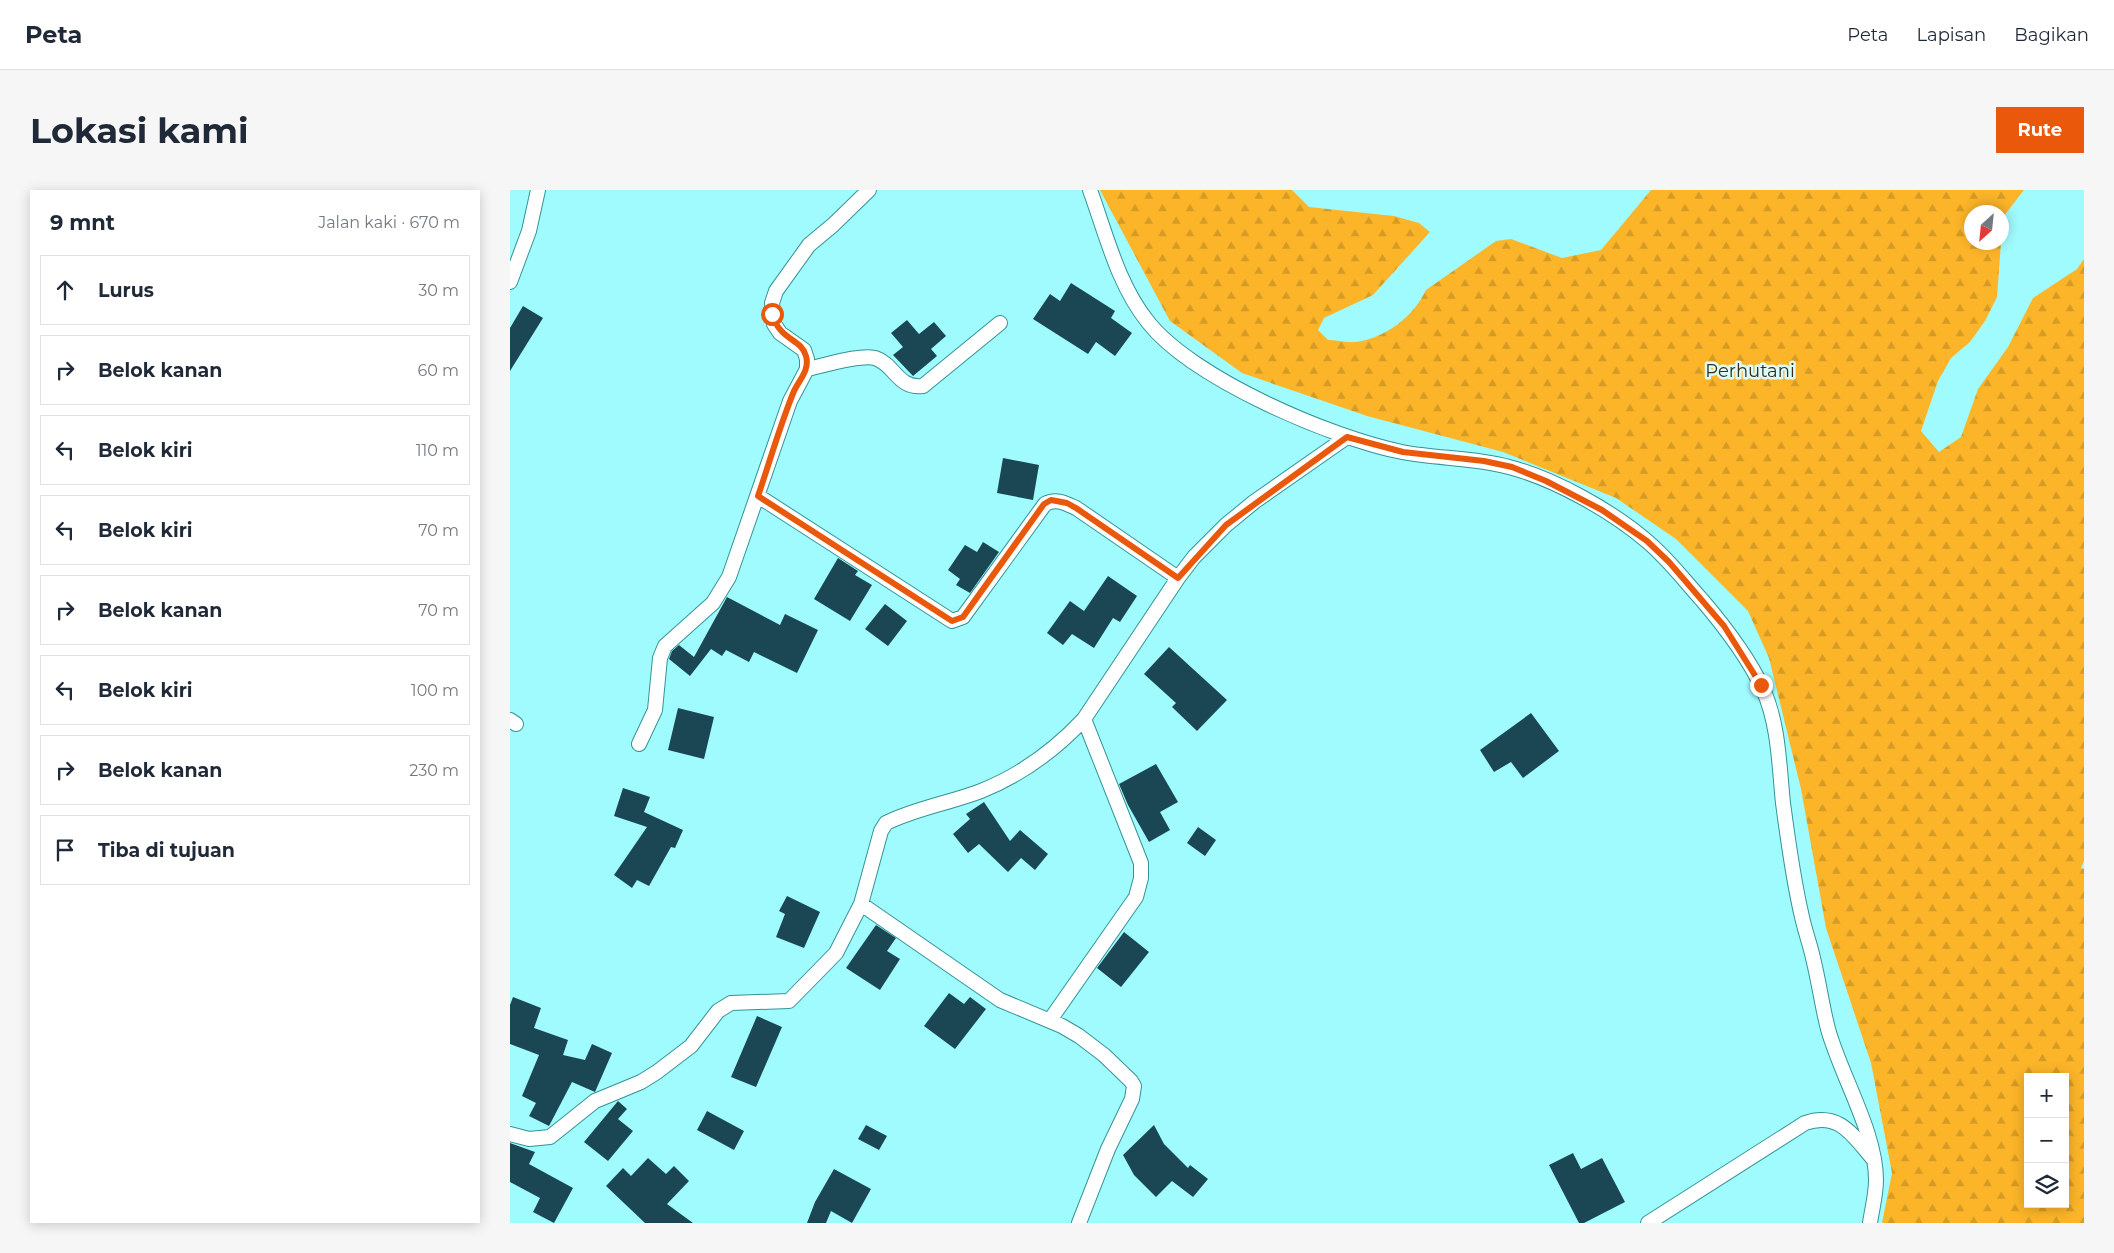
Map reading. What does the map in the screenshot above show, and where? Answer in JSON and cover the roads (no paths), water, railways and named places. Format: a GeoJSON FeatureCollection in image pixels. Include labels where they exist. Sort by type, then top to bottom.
{"type":"FeatureCollection","features":[{"type":"Feature","properties":{"kind":"street"},"geometry":{"type":"LineString","coordinates":[[510,282],[529,231],[538,190]]}},
{"type":"Feature","properties":{"kind":"street"},"geometry":{"type":"LineString","coordinates":[[638,744],[655,710],[660,658],[665,646],[713,603],[722,591],[736,563],[790,401],[807,369],[807,359],[804,350],[780,333],[774,324],[772,314],[774,297],[809,245],[834,226],[869,190]]}},
{"type":"Feature","properties":{"kind":"street"},"geometry":{"type":"LineString","coordinates":[[1090,190],[1129,294],[1148,323],[1174,349],[1206,370],[1251,395],[1347,437],[1403,452],[1484,461],[1512,467],[1571,493],[1602,510],[1647,541],[1669,562],[1724,626],[1761,685],[1770,705],[1775,725],[1789,854],[1803,920],[1828,1029],[1843,1074],[1869,1139],[1874,1160],[1876,1180],[1870,1223]]}},
{"type":"Feature","properties":{"kind":"street"},"geometry":{"type":"LineString","coordinates":[[807,369],[870,358],[883,363],[908,386],[923,386],[1000,323]]}},
{"type":"Feature","properties":{"kind":"street"},"geometry":{"type":"LineString","coordinates":[[510,1134],[529,1139],[550,1137],[595,1101],[641,1082],[657,1072],[691,1046],[723,1006],[732,1003],[789,1001],[836,954],[861,904],[881,831],[886,823],[981,791],[1013,776],[1043,757],[1068,736],[1084,718],[1178,578],[1226,525],[1347,437]]}},
{"type":"Feature","properties":{"kind":"street"},"geometry":{"type":"LineString","coordinates":[[758,496],[952,621],[963,617],[1044,504],[1051,500],[1067,503],[1076,508],[1178,578]]}},
{"type":"Feature","properties":{"kind":"street"},"geometry":{"type":"LineString","coordinates":[[1050,1020],[1136,897],[1141,878],[1141,863],[1084,718]]}},
{"type":"Feature","properties":{"kind":"street"},"geometry":{"type":"LineString","coordinates":[[861,904],[1000,1000],[1050,1020],[1079,1036],[1104,1055],[1134,1086],[1132,1099],[1108,1148],[1080,1223]]}},
{"type":"Feature","properties":{"kind":"street"},"geometry":{"type":"LineString","coordinates":[[1648,1223],[1805,1123],[1816,1119],[1826,1119],[1840,1124],[1874,1160]]}},
{"type":"Feature","properties":{"kind":"park label","name":"Perhutani"},"geometry":{"type":"Point","coordinates":[1750,371]}}]}
